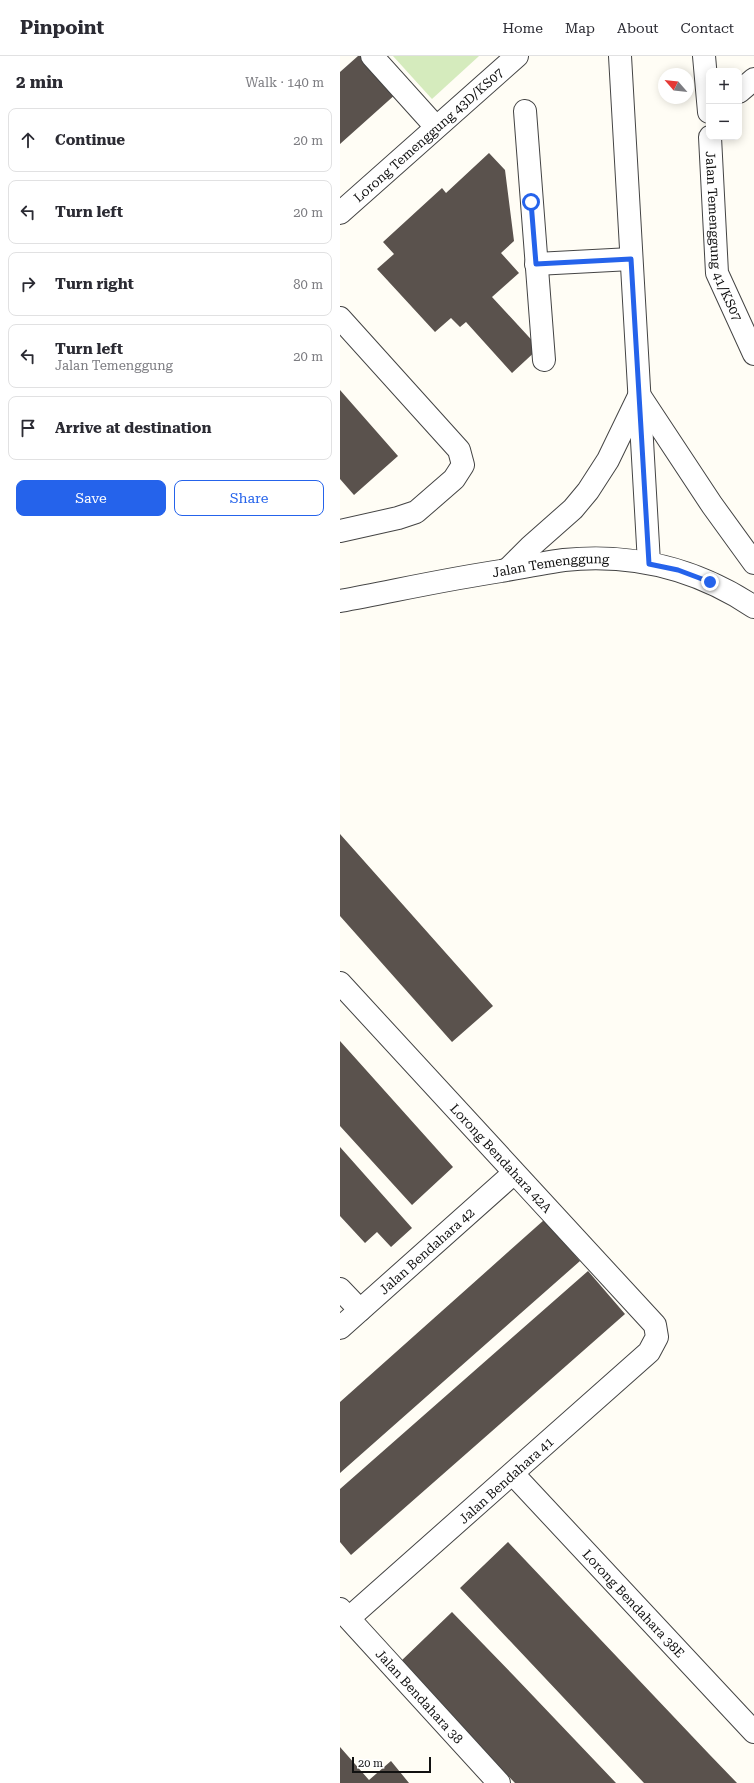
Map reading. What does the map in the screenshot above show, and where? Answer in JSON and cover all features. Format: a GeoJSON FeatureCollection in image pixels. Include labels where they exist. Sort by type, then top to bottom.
{"type":"FeatureCollection","features":[{"type":"Feature","properties":{"kind":"street"},"geometry":{"type":"LineString","coordinates":[[372,56],[436,127]]}},
{"type":"Feature","properties":{"kind":"street","name":"Lorong Temenggung 43D/KS07"},"geometry":{"type":"LineString","coordinates":[[340,213],[517,56]]}},
{"type":"Feature","properties":{"kind":"street"},"geometry":{"type":"LineString","coordinates":[[620,56],[649,564]]}},
{"type":"Feature","properties":{"kind":"street"},"geometry":{"type":"LineString","coordinates":[[704,56],[708,104]]}},
{"type":"Feature","properties":{"kind":"street"},"geometry":{"type":"LineString","coordinates":[[742,89],[754,79]]}},
{"type":"Feature","properties":{"kind":"street"},"geometry":{"type":"LineString","coordinates":[[524,111],[544,360]]}},
{"type":"Feature","properties":{"kind":"street","name":"Jalan Temenggung 41/KS07"},"geometry":{"type":"LineString","coordinates":[[710,140],[717,273],[754,354]]}},
{"type":"Feature","properties":{"kind":"street"},"geometry":{"type":"LineString","coordinates":[[536,264],[631,259]]}},
{"type":"Feature","properties":{"kind":"street"},"geometry":{"type":"LineString","coordinates":[[340,318],[459,450],[463,465],[454,479],[416,512],[398,518],[340,532]]}},
{"type":"Feature","properties":{"kind":"street"},"geometry":{"type":"LineString","coordinates":[[640,395],[712,505],[754,563]]}},
{"type":"Feature","properties":{"kind":"street"},"geometry":{"type":"LineString","coordinates":[[508,569],[530,547],[559,524],[588,491],[608,460],[640,395]]}},
{"type":"Feature","properties":{"kind":"street","name":"Jalan Temenggung"},"geometry":{"type":"LineString","coordinates":[[340,602],[460,577],[564,560],[608,559],[649,564],[678,570],[741,598],[754,607]]}},
{"type":"Feature","properties":{"kind":"street","name":"Lorong Bendahara 42A"},"geometry":{"type":"LineString","coordinates":[[340,983],[655,1325],[656,1337]]}},
{"type":"Feature","properties":{"kind":"street","name":"Jalan Bendahara 42"},"geometry":{"type":"LineString","coordinates":[[340,1328],[514,1173]]}},
{"type":"Feature","properties":{"kind":"street"},"geometry":{"type":"LineString","coordinates":[[340,1289],[360,1310]]}},
{"type":"Feature","properties":{"kind":"street","name":"Jalan Bendahara 41"},"geometry":{"type":"LineString","coordinates":[[344,1614],[513,1474],[649,1352],[656,1337]]}},
{"type":"Feature","properties":{"kind":"street","name":"Lorong Bendahara 38E"},"geometry":{"type":"LineString","coordinates":[[513,1474],[754,1732]]}},
{"type":"Feature","properties":{"kind":"street","name":"Jalan Bendahara 38"},"geometry":{"type":"LineString","coordinates":[[344,1614],[499,1783]]}},
{"type":"Feature","properties":{"kind":"green space"},"geometry":{"type":"Polygon","coordinates":[[[393,56],[479,56],[432,99],[393,56]]]}},
{"type":"Feature","properties":{"kind":"building"},"geometry":{"type":"Polygon","coordinates":[[[358,56],[364,56],[397,93],[340,144],[340,72],[358,56]]]}},
{"type":"Feature","properties":{"kind":"building"},"geometry":{"type":"Polygon","coordinates":[[[489,153],[505,170],[514,241],[501,253],[519,273],[492,297],[539,348],[512,373],[466,322],[460,327],[451,318],[435,332],[377,269],[394,254],[383,242],[442,188],[446,193],[489,153]]]}},
{"type":"Feature","properties":{"kind":"building"},"geometry":{"type":"Polygon","coordinates":[[[340,390],[398,456],[354,495],[340,479],[340,390]]]}},
{"type":"Feature","properties":{"kind":"building"},"geometry":{"type":"Polygon","coordinates":[[[340,834],[493,1006],[452,1042],[340,916],[340,834]]]}},
{"type":"Feature","properties":{"kind":"building"},"geometry":{"type":"Polygon","coordinates":[[[340,1041],[453,1167],[412,1205],[340,1126],[340,1041]]]}},
{"type":"Feature","properties":{"kind":"building"},"geometry":{"type":"Polygon","coordinates":[[[340,1147],[412,1228],[391,1247],[377,1232],[365,1243],[340,1216],[340,1147]]]}},
{"type":"Feature","properties":{"kind":"building"},"geometry":{"type":"Polygon","coordinates":[[[544,1220],[580,1261],[340,1473],[340,1402],[544,1220]]]}},
{"type":"Feature","properties":{"kind":"building"},"geometry":{"type":"Polygon","coordinates":[[[588,1271],[625,1314],[351,1555],[340,1542],[340,1489],[588,1271]]]}},
{"type":"Feature","properties":{"kind":"building"},"geometry":{"type":"Polygon","coordinates":[[[508,1542],[737,1783],[644,1783],[460,1588],[508,1542]]]}},
{"type":"Feature","properties":{"kind":"building"},"geometry":{"type":"Polygon","coordinates":[[[452,1612],[616,1783],[515,1783],[474,1741],[400,1662],[452,1612]]]}},
{"type":"Feature","properties":{"kind":"building"},"geometry":{"type":"Polygon","coordinates":[[[340,1747],[369,1780],[391,1761],[409,1783],[340,1783],[340,1747]]]}},
{"type":"Feature","properties":{"kind":"route"},"geometry":{"type":"LineString","coordinates":[[531,202],[536,264],[631,259],[649,564],[678,570],[710,582]]}}]}
